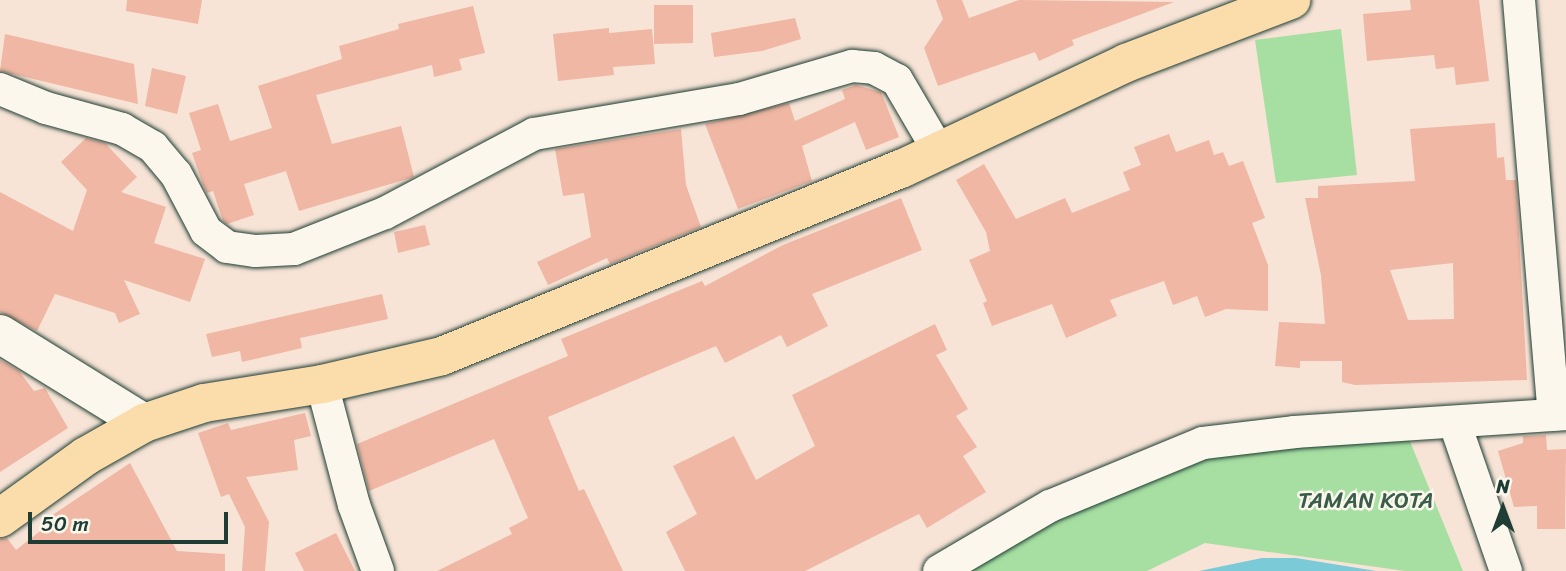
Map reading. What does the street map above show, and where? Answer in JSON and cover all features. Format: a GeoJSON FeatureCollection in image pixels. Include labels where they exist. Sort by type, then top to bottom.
{"type":"FeatureCollection","features":[{"type":"Feature","properties":{"kind":"highway"},"geometry":{"type":"LineString","coordinates":[[0,518],[86,456],[144,423],[216,401],[322,384],[442,356],[938,150],[1126,63],[1291,0]]}},
{"type":"Feature","properties":{"kind":"street"},"geometry":{"type":"LineString","coordinates":[[939,571],[1050,506],[1203,443],[1295,432],[1455,425],[1560,414],[1519,0]]}},
{"type":"Feature","properties":{"kind":"street"},"geometry":{"type":"LineString","coordinates":[[0,89],[46,108],[122,129],[153,147],[176,174],[206,231],[227,247],[256,251],[294,249],[385,213],[534,134],[739,99],[852,66],[874,68],[897,80],[938,150]]}},
{"type":"Feature","properties":{"kind":"street"},"geometry":{"type":"LineString","coordinates":[[0,334],[144,423]]}},
{"type":"Feature","properties":{"kind":"street"},"geometry":{"type":"LineString","coordinates":[[322,384],[354,505],[378,571]]}},
{"type":"Feature","properties":{"kind":"street"},"geometry":{"type":"LineString","coordinates":[[1455,425],[1506,571]]}},
{"type":"Feature","properties":{"kind":"green space"},"geometry":{"type":"Polygon","coordinates":[[[1341,29],[1357,175],[1276,183],[1255,40],[1341,29]]]}},
{"type":"Feature","properties":{"kind":"green space","name":"TAMAN KOTA"},"geometry":{"type":"Polygon","coordinates":[[[1407,434],[1463,571],[1405,571],[1205,543],[1147,571],[950,571],[1190,455],[1407,434]]]}},
{"type":"Feature","properties":{"kind":"water"},"geometry":{"type":"Polygon","coordinates":[[[1262,558],[1296,558],[1376,571],[1199,571],[1262,558]]]}},
{"type":"Feature","properties":{"kind":"building"},"geometry":{"type":"Polygon","coordinates":[[[127,0],[202,0],[198,24],[126,11],[127,0]]]}},
{"type":"Feature","properties":{"kind":"building"},"geometry":{"type":"Polygon","coordinates":[[[936,0],[962,0],[969,18],[1019,0],[1174,2],[1072,40],[1074,45],[1039,61],[1035,52],[938,86],[924,48],[943,19],[936,0]]]}},
{"type":"Feature","properties":{"kind":"building"},"geometry":{"type":"Polygon","coordinates":[[[1410,0],[1479,0],[1489,81],[1456,85],[1454,67],[1436,69],[1434,55],[1367,61],[1363,14],[1411,10],[1410,0]]]}},
{"type":"Feature","properties":{"kind":"building"},"geometry":{"type":"Polygon","coordinates":[[[654,5],[693,5],[693,43],[654,44],[654,5]]]}},
{"type":"Feature","properties":{"kind":"building"},"geometry":{"type":"Polygon","coordinates":[[[473,6],[485,53],[459,59],[462,70],[434,77],[432,65],[316,95],[332,144],[401,126],[414,177],[299,211],[286,171],[244,184],[254,215],[227,224],[223,221],[213,191],[207,193],[192,153],[201,150],[189,113],[218,104],[230,141],[272,128],[258,86],[342,59],[339,46],[399,29],[398,24],[473,6]]]}},
{"type":"Feature","properties":{"kind":"building"},"geometry":{"type":"Polygon","coordinates":[[[795,18],[801,39],[762,51],[714,57],[711,33],[795,18]]]}},
{"type":"Feature","properties":{"kind":"building"},"geometry":{"type":"Polygon","coordinates":[[[609,28],[609,33],[652,29],[655,64],[613,67],[614,75],[558,81],[553,34],[609,28]]]}},
{"type":"Feature","properties":{"kind":"building"},"geometry":{"type":"Polygon","coordinates":[[[5,34],[134,64],[138,104],[0,71],[5,34]]]}},
{"type":"Feature","properties":{"kind":"building"},"geometry":{"type":"Polygon","coordinates":[[[152,68],[186,76],[177,114],[145,106],[152,68]]]}},
{"type":"Feature","properties":{"kind":"building"},"geometry":{"type":"Polygon","coordinates":[[[856,85],[881,92],[899,137],[866,150],[855,122],[802,146],[812,181],[738,209],[705,124],[789,103],[795,121],[845,99],[842,90],[856,85]]]}},
{"type":"Feature","properties":{"kind":"building"},"geometry":{"type":"Polygon","coordinates":[[[1495,123],[1497,158],[1504,157],[1506,180],[1516,180],[1527,380],[1355,385],[1342,382],[1342,361],[1300,361],[1300,368],[1275,366],[1279,322],[1325,324],[1321,275],[1305,198],[1318,198],[1318,186],[1415,181],[1410,129],[1495,123]],[[1453,263],[1390,270],[1408,320],[1454,319],[1453,263]]]}},
{"type":"Feature","properties":{"kind":"building"},"geometry":{"type":"Polygon","coordinates":[[[681,129],[686,185],[701,227],[610,264],[607,258],[548,285],[537,262],[591,237],[584,193],[563,196],[555,149],[681,129]]]}},
{"type":"Feature","properties":{"kind":"building"},"geometry":{"type":"Polygon","coordinates":[[[1169,134],[1176,152],[1209,140],[1214,155],[1223,152],[1229,166],[1243,161],[1265,218],[1252,223],[1268,265],[1268,311],[1226,309],[1205,317],[1197,296],[1173,305],[1164,281],[1110,300],[1117,316],[1066,338],[1052,304],[992,326],[983,303],[987,301],[969,260],[990,251],[986,232],[956,180],[984,164],[1016,219],[1065,198],[1072,213],[1130,190],[1123,172],[1141,165],[1134,147],[1169,134]]]}},
{"type":"Feature","properties":{"kind":"building"},"geometry":{"type":"Polygon","coordinates":[[[86,138],[105,143],[137,177],[121,192],[166,207],[154,243],[205,259],[190,302],[124,280],[140,314],[119,323],[115,313],[55,294],[37,331],[0,312],[0,192],[73,231],[87,190],[61,162],[86,138]]]}},
{"type":"Feature","properties":{"kind":"building"},"geometry":{"type":"Polygon","coordinates":[[[901,198],[922,250],[812,294],[828,326],[787,347],[781,335],[725,363],[716,346],[548,417],[579,491],[584,489],[623,571],[437,571],[512,534],[509,528],[528,518],[494,439],[369,491],[357,444],[568,356],[561,339],[702,281],[705,286],[783,245],[901,198]]]}},
{"type":"Feature","properties":{"kind":"building"},"geometry":{"type":"Polygon","coordinates":[[[425,225],[430,245],[398,253],[394,232],[425,225]]]}},
{"type":"Feature","properties":{"kind":"building"},"geometry":{"type":"Polygon","coordinates":[[[382,294],[388,319],[300,338],[302,348],[242,362],[240,351],[212,357],[206,334],[382,294]]]}},
{"type":"Feature","properties":{"kind":"building"},"geometry":{"type":"Polygon","coordinates":[[[935,324],[947,350],[936,355],[968,409],[956,416],[977,447],[963,456],[986,492],[927,528],[919,514],[805,571],[685,571],[666,532],[697,514],[673,466],[734,436],[756,480],[815,446],[792,395],[935,324]]]}},
{"type":"Feature","properties":{"kind":"building"},"geometry":{"type":"Polygon","coordinates":[[[0,360],[19,371],[34,391],[45,388],[68,428],[0,472],[0,360]]]}},
{"type":"Feature","properties":{"kind":"building"},"geometry":{"type":"Polygon","coordinates":[[[305,413],[311,436],[294,440],[298,470],[246,477],[269,522],[265,571],[242,571],[245,527],[229,494],[221,497],[198,433],[228,423],[231,430],[305,413]]]}},
{"type":"Feature","properties":{"kind":"building"},"geometry":{"type":"Polygon","coordinates":[[[1546,435],[1547,450],[1566,449],[1565,529],[1537,529],[1537,506],[1514,507],[1498,451],[1523,443],[1523,436],[1546,435]]]}},
{"type":"Feature","properties":{"kind":"building"},"geometry":{"type":"Polygon","coordinates":[[[130,463],[177,551],[225,554],[225,571],[0,571],[0,539],[7,538],[16,550],[48,525],[45,520],[130,463]]]}},
{"type":"Feature","properties":{"kind":"building"},"geometry":{"type":"Polygon","coordinates":[[[336,533],[355,571],[304,571],[295,553],[336,533]]]}}]}
